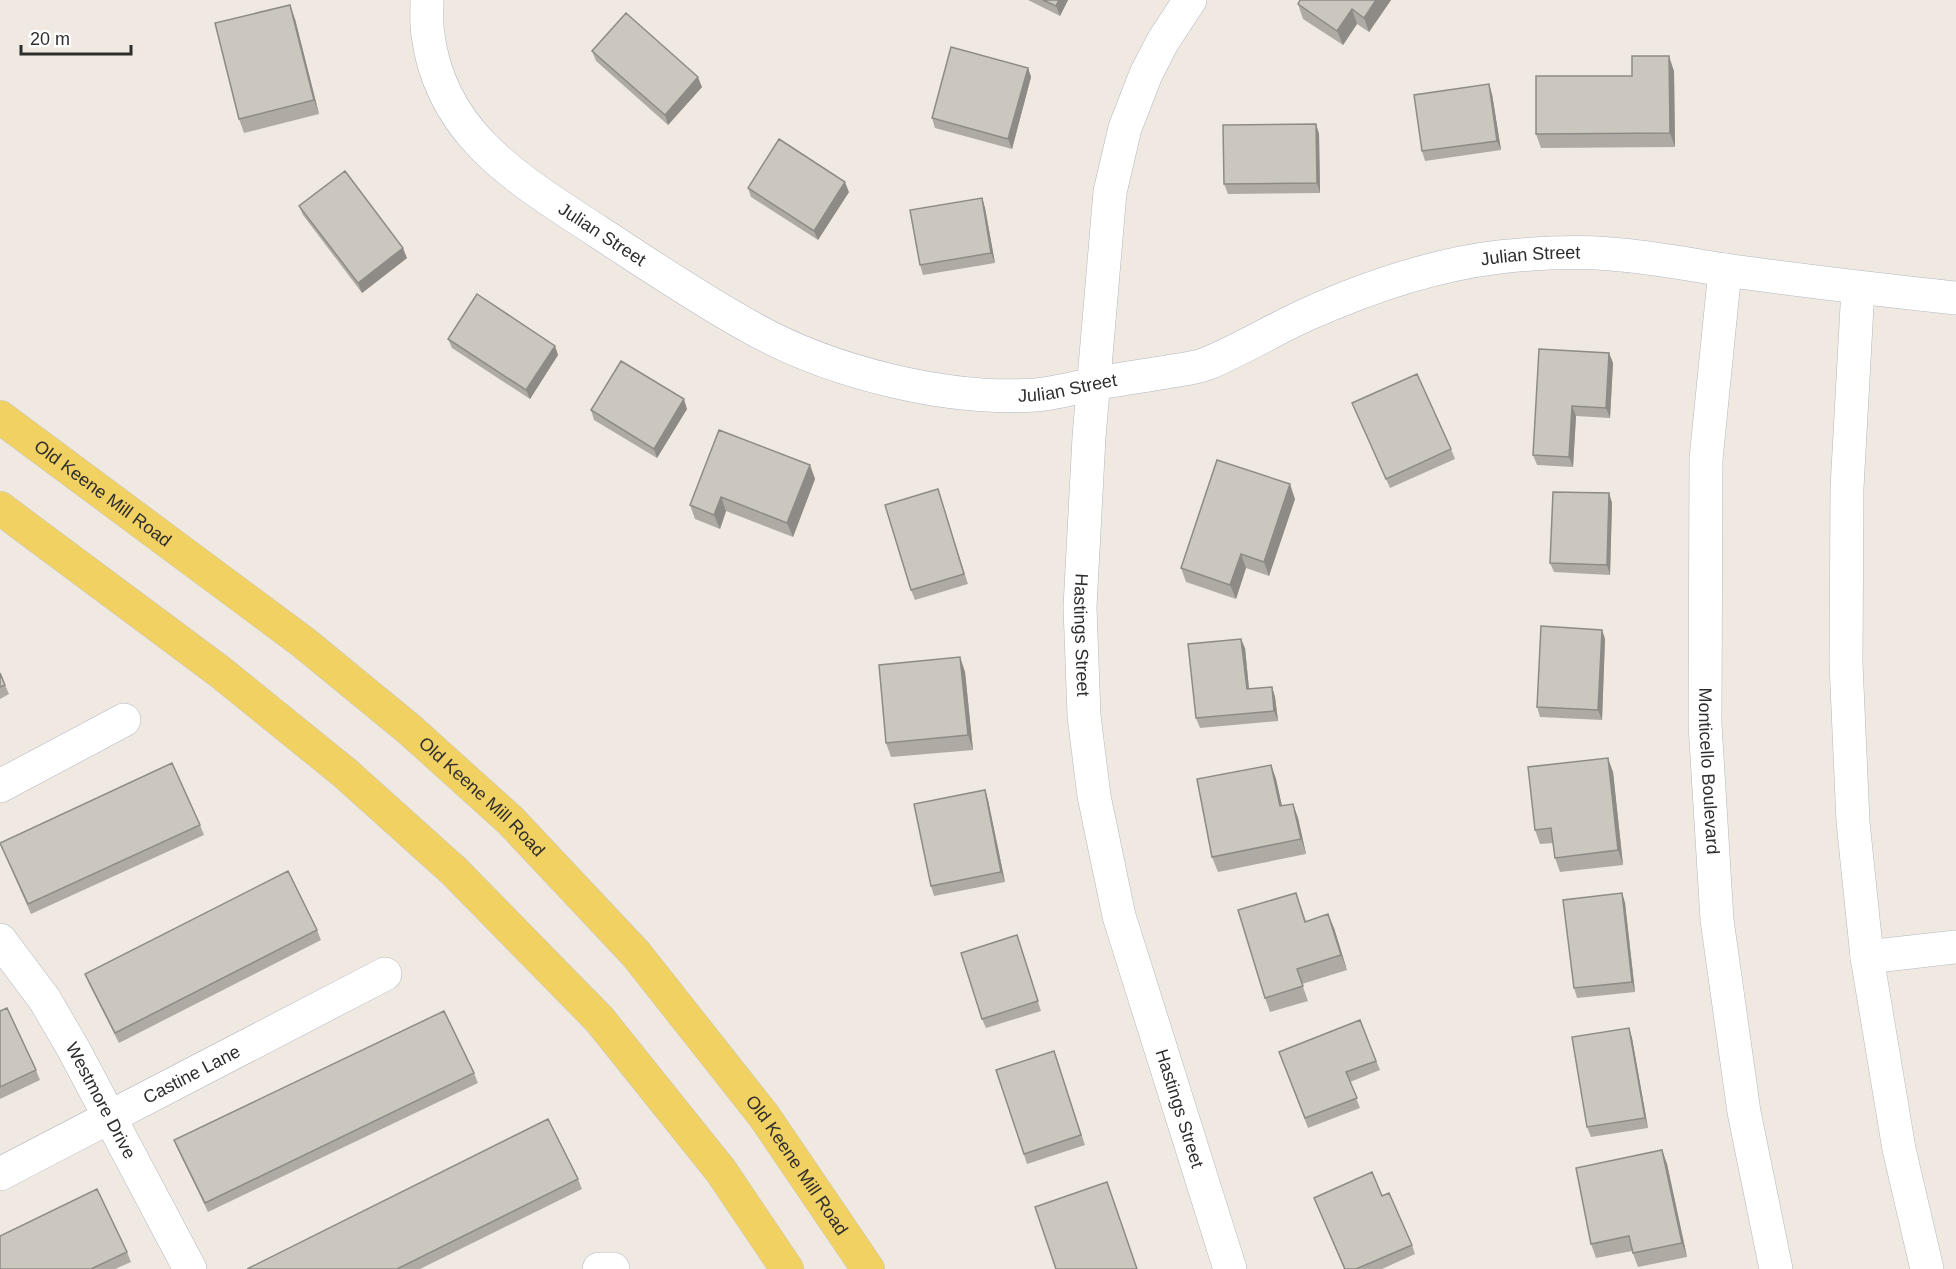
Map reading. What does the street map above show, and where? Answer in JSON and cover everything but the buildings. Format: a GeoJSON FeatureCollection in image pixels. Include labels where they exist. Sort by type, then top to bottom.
{"type":"FeatureCollection","features":[{"type":"Feature","properties":{"kind":"main road","name":"Old Keene Mill Road"},"geometry":{"type":"LineString","coordinates":[[0,417],[303,642],[409,729],[510,820],[643,963],[764,1116],[868,1269]]}},
{"type":"Feature","properties":{"kind":"main road"},"geometry":{"type":"LineString","coordinates":[[0,508],[219,671],[345,773],[454,871],[600,1020],[721,1171],[787,1269]]}},
{"type":"Feature","properties":{"kind":"street","name":"Julian Street"},"geometry":{"type":"LineString","coordinates":[[427,0],[428,35],[439,79],[450,103],[474,139],[502,165],[664,274],[753,329],[796,350],[868,375],[951,392],[1009,396],[1037,395],[1202,366],[1308,314],[1363,292],[1425,272],[1496,257],[1554,253],[1612,254],[1858,288],[1956,298]]}},
{"type":"Feature","properties":{"kind":"street","name":"Hastings Street"},"geometry":{"type":"LineString","coordinates":[[1190,0],[1163,41],[1146,74],[1125,128],[1110,192],[1089,437],[1080,607],[1084,716],[1094,796],[1119,916],[1230,1269]]}},
{"type":"Feature","properties":{"kind":"street","name":"Monticello Boulevard"},"geometry":{"type":"LineString","coordinates":[[1725,270],[1706,459],[1705,724],[1717,920],[1744,1112],[1776,1269]]}},
{"type":"Feature","properties":{"kind":"street"},"geometry":{"type":"LineString","coordinates":[[1858,288],[1847,488],[1846,663],[1853,822],[1867,957],[1899,1149],[1928,1269]]}},
{"type":"Feature","properties":{"kind":"street"},"geometry":{"type":"LineString","coordinates":[[0,786],[124,720]]}},
{"type":"Feature","properties":{"kind":"street","name":"Westmore Drive"},"geometry":{"type":"LineString","coordinates":[[0,940],[45,1000],[110,1116],[190,1269]]}},
{"type":"Feature","properties":{"kind":"street"},"geometry":{"type":"LineString","coordinates":[[1867,957],[1956,947]]}},
{"type":"Feature","properties":{"kind":"street","name":"Castine Lane"},"geometry":{"type":"LineString","coordinates":[[0,1174],[385,974]]}},
{"type":"Feature","properties":{"kind":"street"},"geometry":{"type":"LineString","coordinates":[[598,1269],[613,1269]]}}]}
